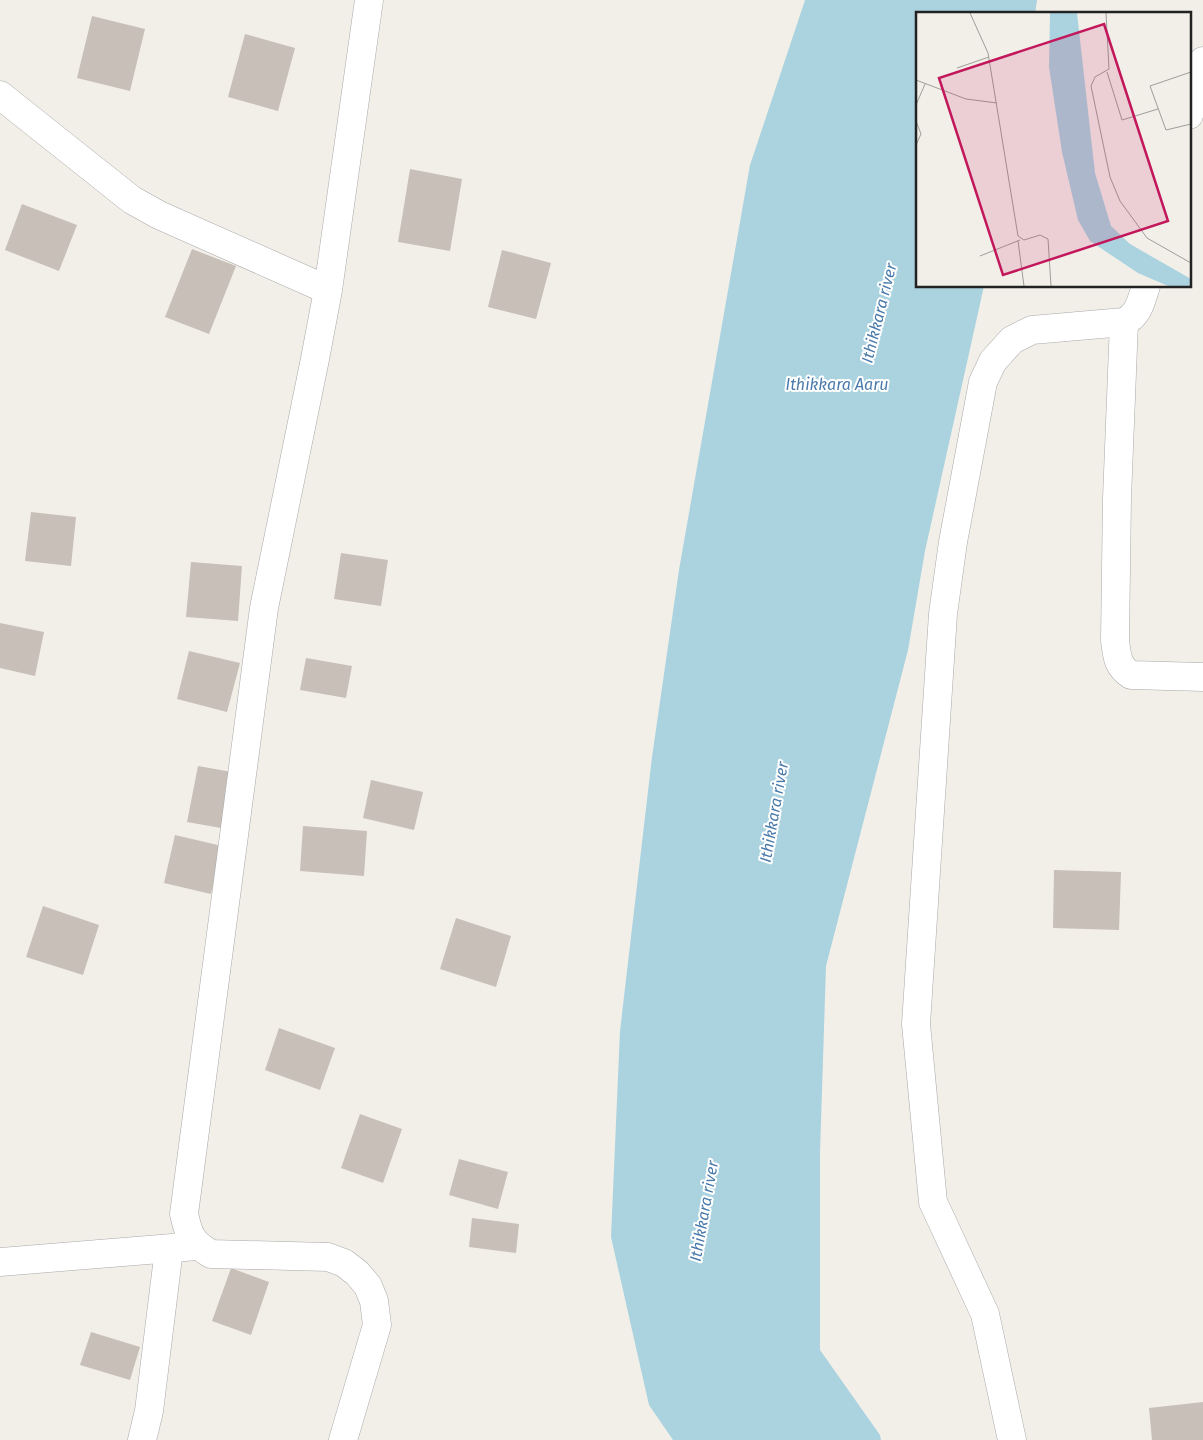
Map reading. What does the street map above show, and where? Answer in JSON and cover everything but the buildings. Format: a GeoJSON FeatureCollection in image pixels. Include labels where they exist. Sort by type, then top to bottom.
{"type":"FeatureCollection","features":[{"type":"Feature","properties":{"kind":"street"},"geometry":{"type":"LineString","coordinates":[[343,1440],[377,1325],[374,1301],[368,1286],[357,1273],[344,1263],[328,1257],[211,1254],[197,1246],[188,1231],[184,1214],[264,608],[316,359],[328,290],[369,0]]}},
{"type":"Feature","properties":{"kind":"street"},"geometry":{"type":"LineString","coordinates":[[1190,110],[1203,61]]}},
{"type":"Feature","properties":{"kind":"street"},"geometry":{"type":"LineString","coordinates":[[0,95],[132,200],[159,215],[328,290]]}},
{"type":"Feature","properties":{"kind":"street"},"geometry":{"type":"LineString","coordinates":[[1012,1440],[985,1314],[933,1202],[916,1024],[943,614],[953,542],[983,382],[993,360],[1012,340],[1032,330],[1124,322],[1135,315],[1145,288]]}},
{"type":"Feature","properties":{"kind":"street"},"geometry":{"type":"LineString","coordinates":[[1124,322],[1117,498],[1116,640],[1118,661],[1122,670],[1131,675],[1203,677]]}},
{"type":"Feature","properties":{"kind":"street"},"geometry":{"type":"LineString","coordinates":[[0,1262],[197,1246]]}},
{"type":"Feature","properties":{"kind":"street"},"geometry":{"type":"LineString","coordinates":[[142,1440],[149,1411],[169,1249]]}},
{"type":"Feature","properties":{"kind":"water","name":"Ithikkara Aaru"},"geometry":{"type":"Polygon","coordinates":[[[805,0],[1037,0],[1035,12],[916,12],[916,288],[984,288],[925,551],[908,650],[826,966],[820,1153],[820,1350],[880,1435],[881,1440],[673,1440],[649,1405],[611,1237],[620,1031],[652,757],[679,570],[750,165],[805,0]]]}},
{"type":"Feature","properties":{"kind":"water label","name":"Ithikkara river"},"geometry":{"type":"Point","coordinates":[879,313]}},
{"type":"Feature","properties":{"kind":"water label","name":"Ithikkara river"},"geometry":{"type":"Point","coordinates":[774,812]}},
{"type":"Feature","properties":{"kind":"water label","name":"Ithikkara river"},"geometry":{"type":"Point","coordinates":[704,1211]}}]}
